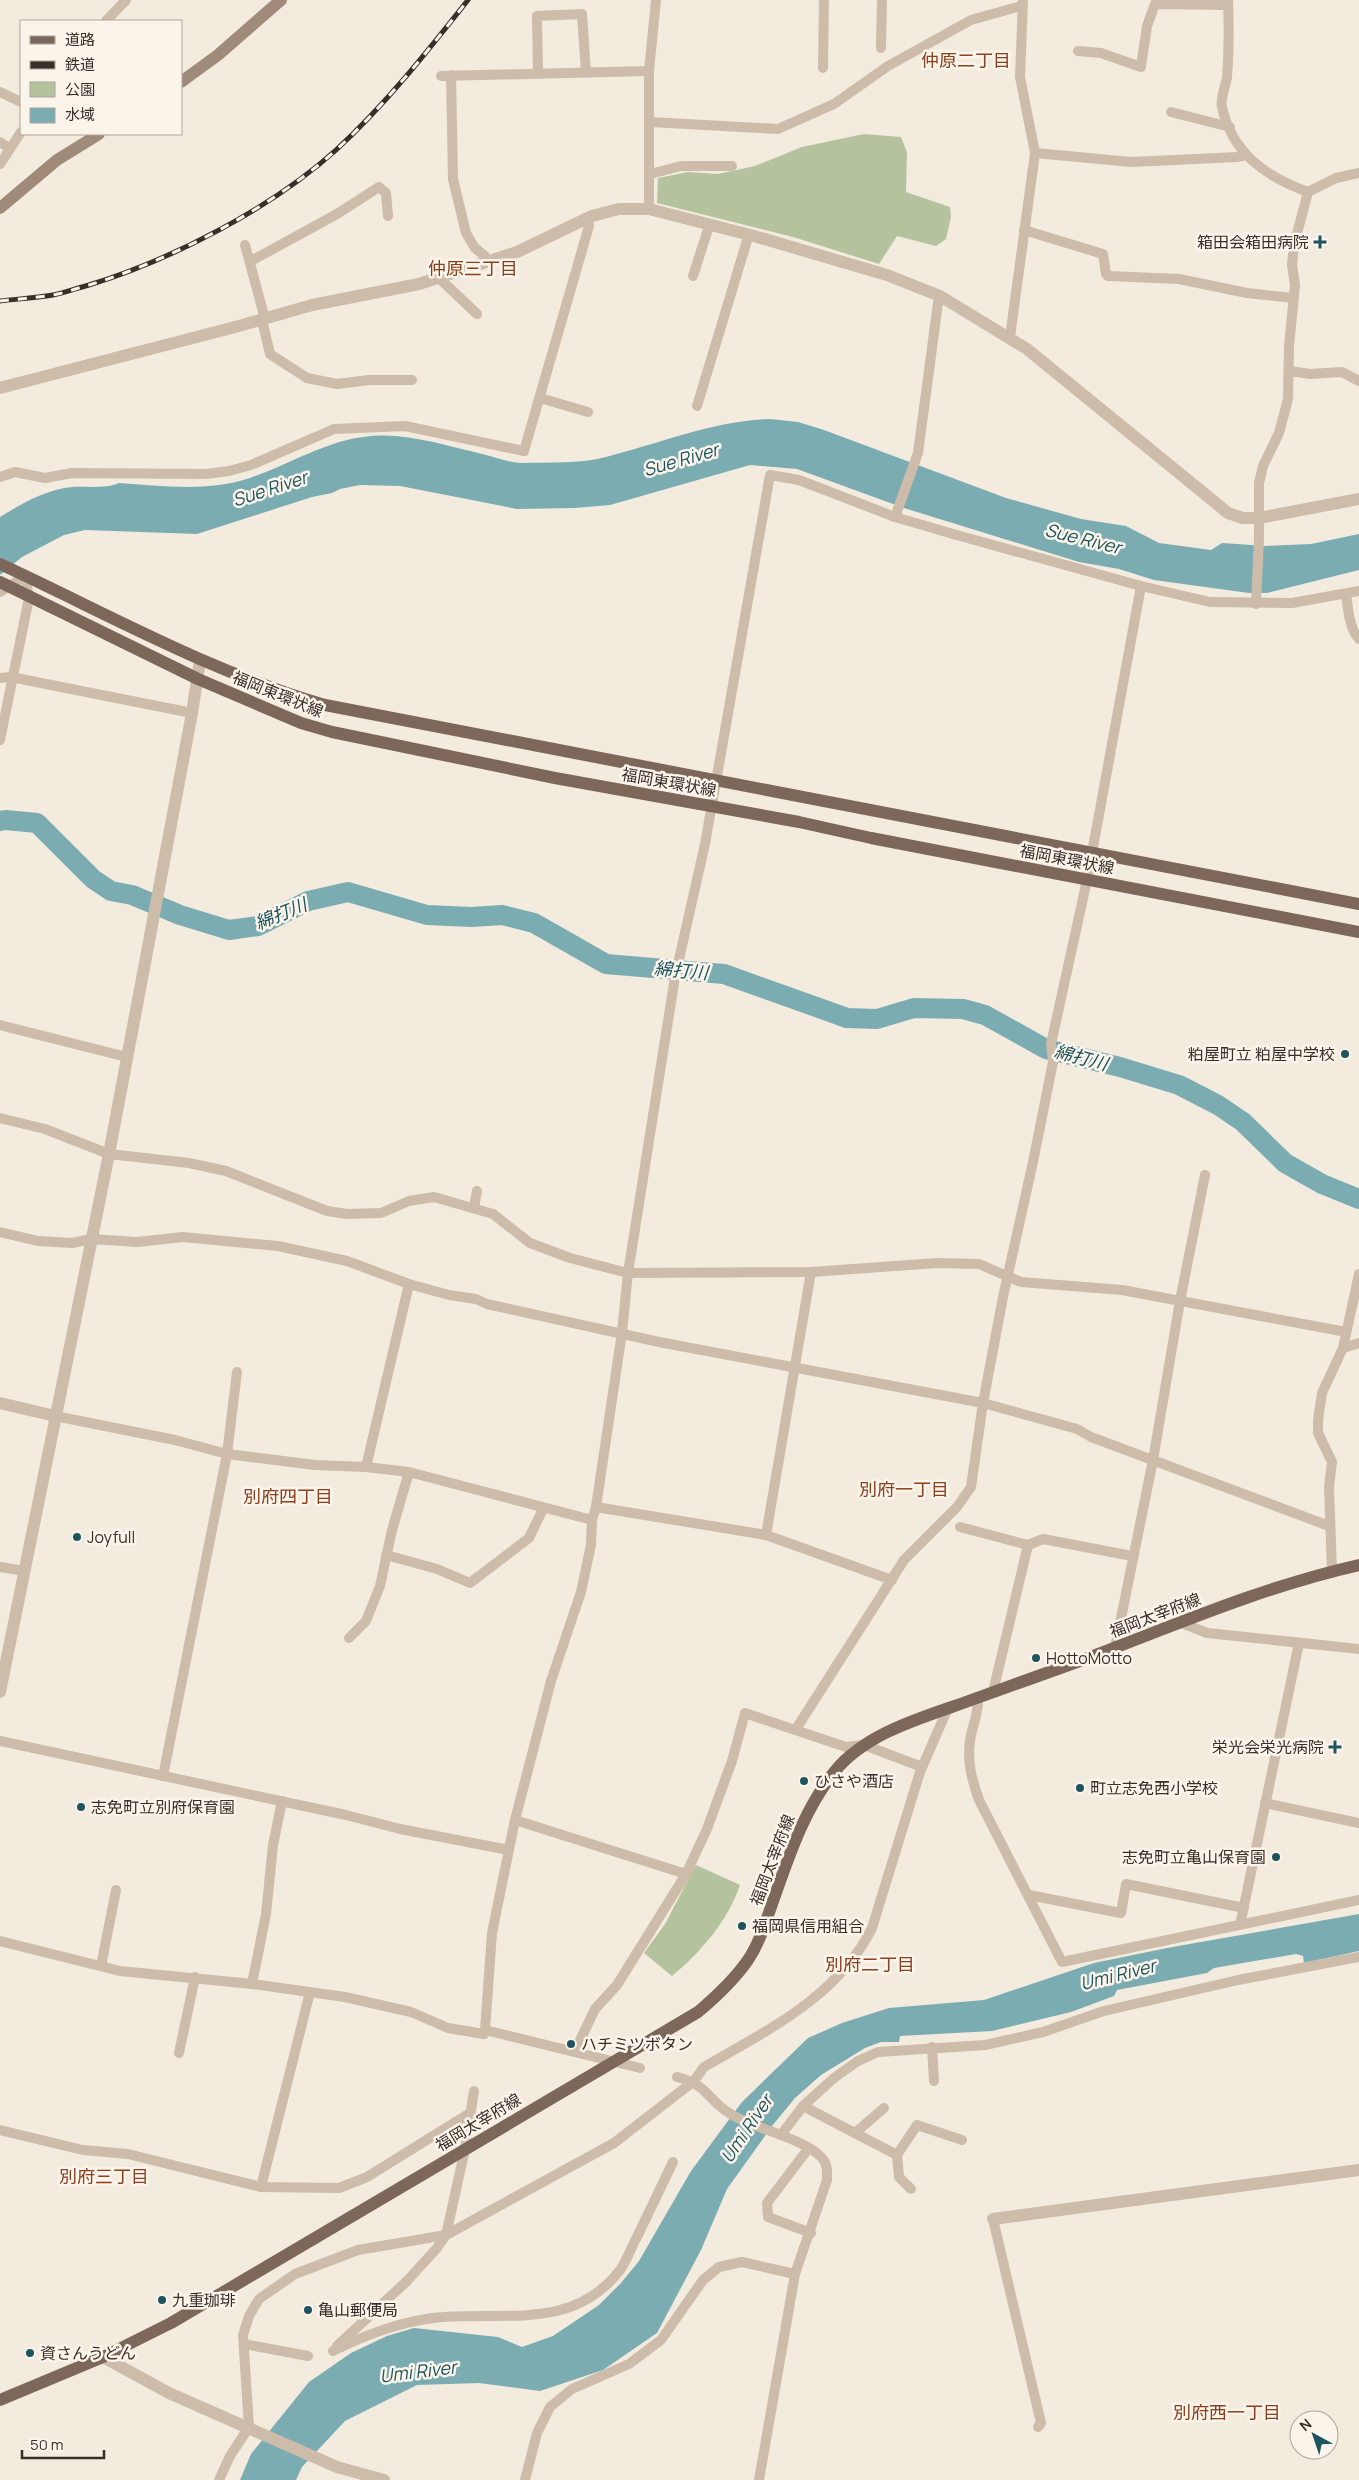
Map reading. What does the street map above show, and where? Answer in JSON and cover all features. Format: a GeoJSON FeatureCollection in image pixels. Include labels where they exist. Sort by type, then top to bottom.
{"type":"FeatureCollection","features":[{"type":"Feature","properties":{"kind":"main road"},"geometry":{"type":"LineString","coordinates":[[182,81],[218,55],[280,0]]}},
{"type":"Feature","properties":{"kind":"main road"},"geometry":{"type":"LineString","coordinates":[[0,208],[57,160],[97,135]]}},
{"type":"Feature","properties":{"kind":"main road","name":"福岡東環状線"},"geometry":{"type":"LineString","coordinates":[[0,564],[200,661],[280,692],[325,706],[1359,904]]}},
{"type":"Feature","properties":{"kind":"main road","name":"福岡東環状線"},"geometry":{"type":"LineString","coordinates":[[2,586],[198,679],[301,724],[332,732],[555,778],[711,806],[1359,932]]}},
{"type":"Feature","properties":{"kind":"main road","name":"福岡太宰府線"},"geometry":{"type":"LineString","coordinates":[[0,2400],[103,2357],[171,2323],[244,2282],[698,2012],[729,1985],[749,1958],[762,1932],[797,1835],[813,1802],[835,1770],[864,1745],[891,1731],[948,1708],[1115,1648],[1270,1588],[1359,1565]]}},
{"type":"Feature","properties":{"kind":"street"},"geometry":{"type":"LineString","coordinates":[[649,210],[649,71],[656,0]]}},
{"type":"Feature","properties":{"kind":"street"},"geometry":{"type":"LineString","coordinates":[[823,68],[824,0]]}},
{"type":"Feature","properties":{"kind":"street"},"geometry":{"type":"LineString","coordinates":[[881,48],[882,0]]}},
{"type":"Feature","properties":{"kind":"street"},"geometry":{"type":"LineString","coordinates":[[107,20],[121,2]]}},
{"type":"Feature","properties":{"kind":"street"},"geometry":{"type":"LineString","coordinates":[[650,122],[778,129],[834,104],[888,66],[971,20],[1022,3],[1020,77],[1035,153],[1010,337]]}},
{"type":"Feature","properties":{"kind":"street"},"geometry":{"type":"LineString","coordinates":[[1078,51],[1100,52],[1141,67],[1147,26],[1155,4],[1228,3],[1230,46],[1222,106],[1230,127],[1246,155],[1258,168],[1308,192]]}},
{"type":"Feature","properties":{"kind":"street"},"geometry":{"type":"LineString","coordinates":[[538,73],[537,16],[582,14],[586,72]]}},
{"type":"Feature","properties":{"kind":"street"},"geometry":{"type":"LineString","coordinates":[[488,262],[485,256],[475,248],[466,233],[453,179],[446,75],[649,71]]}},
{"type":"Feature","properties":{"kind":"street"},"geometry":{"type":"LineString","coordinates":[[0,92],[20,102]]}},
{"type":"Feature","properties":{"kind":"street"},"geometry":{"type":"LineString","coordinates":[[1171,112],[1230,127]]}},
{"type":"Feature","properties":{"kind":"street"},"geometry":{"type":"LineString","coordinates":[[0,164],[20,133]]}},
{"type":"Feature","properties":{"kind":"street"},"geometry":{"type":"LineString","coordinates":[[0,142],[10,148]]}},
{"type":"Feature","properties":{"kind":"street"},"geometry":{"type":"LineString","coordinates":[[1035,153],[1132,162],[1246,155]]}},
{"type":"Feature","properties":{"kind":"street"},"geometry":{"type":"LineString","coordinates":[[650,174],[681,166],[732,166]]}},
{"type":"Feature","properties":{"kind":"street"},"geometry":{"type":"LineString","coordinates":[[1256,601],[1259,483],[1263,466],[1279,432],[1288,399],[1289,346],[1295,284],[1292,265],[1294,245],[1308,192],[1336,178],[1359,174]]}},
{"type":"Feature","properties":{"kind":"street"},"geometry":{"type":"LineString","coordinates":[[250,261],[337,214],[380,187],[386,193],[388,216]]}},
{"type":"Feature","properties":{"kind":"street"},"geometry":{"type":"LineString","coordinates":[[0,388],[312,305],[419,284],[517,252],[588,218],[619,210],[649,210],[709,226],[749,234],[887,275],[940,296],[1010,337],[1051,368],[1219,508],[1243,518],[1259,518],[1359,499]]}},
{"type":"Feature","properties":{"kind":"street"},"geometry":{"type":"LineString","coordinates":[[0,477],[15,472],[46,478],[72,473],[206,474],[250,465],[334,429],[405,426],[524,451],[590,226],[588,218]]}},
{"type":"Feature","properties":{"kind":"street"},"geometry":{"type":"LineString","coordinates":[[693,276],[709,226]]}},
{"type":"Feature","properties":{"kind":"street"},"geometry":{"type":"LineString","coordinates":[[1024,230],[1103,254],[1106,274],[1108,276],[1179,279],[1247,293],[1293,298]]}},
{"type":"Feature","properties":{"kind":"street"},"geometry":{"type":"LineString","coordinates":[[697,406],[749,234]]}},
{"type":"Feature","properties":{"kind":"street"},"geometry":{"type":"LineString","coordinates":[[245,245],[270,354],[307,378],[337,384],[378,380],[412,380]]}},
{"type":"Feature","properties":{"kind":"street"},"geometry":{"type":"LineString","coordinates":[[439,278],[477,314]]}},
{"type":"Feature","properties":{"kind":"street"},"geometry":{"type":"LineString","coordinates":[[897,512],[918,453],[940,296]]}},
{"type":"Feature","properties":{"kind":"street"},"geometry":{"type":"LineString","coordinates":[[1290,371],[1310,374],[1342,372],[1359,381]]}},
{"type":"Feature","properties":{"kind":"street"},"geometry":{"type":"LineString","coordinates":[[540,398],[588,412]]}},
{"type":"Feature","properties":{"kind":"street"},"geometry":{"type":"LineString","coordinates":[[0,1941],[120,1971],[252,1984],[310,1992],[411,2012],[448,2028],[484,2034],[492,1933],[509,1850],[550,1681],[581,1592],[591,1544],[592,1520],[596,1507],[622,1332],[628,1273],[675,977],[729,712],[770,475],[799,480],[897,512],[1141,586],[1210,602],[1256,601],[1292,603],[1359,591]]}},
{"type":"Feature","properties":{"kind":"street"},"geometry":{"type":"LineString","coordinates":[[0,740],[11,677],[29,598],[20,573],[2,586]]}},
{"type":"Feature","properties":{"kind":"street"},"geometry":{"type":"LineString","coordinates":[[796,1729],[904,1560],[957,1506],[971,1487],[983,1403],[1003,1296],[1009,1278],[1053,1062],[1051,1044],[1087,880],[1141,586]]}},
{"type":"Feature","properties":{"kind":"street"},"geometry":{"type":"LineString","coordinates":[[1346,594],[1350,616],[1359,639]]}},
{"type":"Feature","properties":{"kind":"street"},"geometry":{"type":"LineString","coordinates":[[0,1692],[109,1154],[192,713],[200,661]]}},
{"type":"Feature","properties":{"kind":"street"},"geometry":{"type":"LineString","coordinates":[[0,678],[11,677],[192,713]]}},
{"type":"Feature","properties":{"kind":"street"},"geometry":{"type":"LineString","coordinates":[[0,1025],[127,1057]]}},
{"type":"Feature","properties":{"kind":"street"},"geometry":{"type":"LineString","coordinates":[[0,1118],[45,1129],[109,1154],[189,1163],[226,1171],[327,1211],[347,1214],[381,1213],[409,1201],[434,1197],[494,1214],[530,1244],[570,1258],[628,1273],[811,1272],[951,1263],[979,1264],[1021,1282],[1122,1290],[1346,1332]]}},
{"type":"Feature","properties":{"kind":"street"},"geometry":{"type":"LineString","coordinates":[[1115,1648],[1132,1556],[1153,1460],[1180,1301],[1205,1174]]}},
{"type":"Feature","properties":{"kind":"street"},"geometry":{"type":"LineString","coordinates":[[474,1207],[477,1191]]}},
{"type":"Feature","properties":{"kind":"street"},"geometry":{"type":"LineString","coordinates":[[0,1232],[38,1241],[72,1243],[91,1239],[137,1242],[183,1237],[278,1246],[347,1261],[409,1284],[449,1295],[476,1299],[496,1306],[622,1332],[659,1342],[983,1403],[1077,1429],[1091,1437],[1330,1526]]}},
{"type":"Feature","properties":{"kind":"street"},"geometry":{"type":"LineString","coordinates":[[766,1535],[811,1272]]}},
{"type":"Feature","properties":{"kind":"street"},"geometry":{"type":"LineString","coordinates":[[1332,1571],[1329,1487],[1332,1462],[1318,1432],[1318,1420],[1322,1393],[1343,1348],[1359,1274]]}},
{"type":"Feature","properties":{"kind":"street"},"geometry":{"type":"LineString","coordinates":[[366,1467],[409,1284]]}},
{"type":"Feature","properties":{"kind":"street"},"geometry":{"type":"LineString","coordinates":[[1343,1348],[1359,1343]]}},
{"type":"Feature","properties":{"kind":"street"},"geometry":{"type":"LineString","coordinates":[[163,1776],[227,1454],[237,1372]]}},
{"type":"Feature","properties":{"kind":"street"},"geometry":{"type":"LineString","coordinates":[[0,1403],[174,1440],[227,1454],[315,1465],[366,1467],[409,1472],[503,1495],[543,1509],[592,1520]]}},
{"type":"Feature","properties":{"kind":"street"},"geometry":{"type":"LineString","coordinates":[[349,1638],[366,1621],[380,1586],[386,1555],[409,1472]]}},
{"type":"Feature","properties":{"kind":"street"},"geometry":{"type":"LineString","coordinates":[[596,1507],[766,1535],[892,1580]]}},
{"type":"Feature","properties":{"kind":"street"},"geometry":{"type":"LineString","coordinates":[[386,1555],[437,1568],[470,1583],[530,1538],[543,1509]]}},
{"type":"Feature","properties":{"kind":"street"},"geometry":{"type":"LineString","coordinates":[[960,1527],[1028,1545],[1043,1539],[1132,1556]]}},
{"type":"Feature","properties":{"kind":"street"},"geometry":{"type":"LineString","coordinates":[[993,1692],[1028,1545]]}},
{"type":"Feature","properties":{"kind":"street"},"geometry":{"type":"LineString","coordinates":[[0,1566],[24,1571]]}},
{"type":"Feature","properties":{"kind":"street"},"geometry":{"type":"LineString","coordinates":[[1179,1622],[1207,1633],[1359,1649]]}},
{"type":"Feature","properties":{"kind":"street"},"geometry":{"type":"LineString","coordinates":[[1240,1925],[1299,1643]]}},
{"type":"Feature","properties":{"kind":"street"},"geometry":{"type":"LineString","coordinates":[[978,1698],[979,1708],[970,1743],[970,1774],[979,1800],[1062,1962],[1359,1900]]}},
{"type":"Feature","properties":{"kind":"street"},"geometry":{"type":"LineString","coordinates":[[220,2480],[230,2456],[253,2429],[243,2335],[249,2316],[259,2298],[295,2274],[358,2250],[446,2235],[614,2143],[694,2081],[704,2067],[802,2009],[828,1984],[864,1944],[872,1928],[922,1767],[948,1708]]}},
{"type":"Feature","properties":{"kind":"street"},"geometry":{"type":"LineString","coordinates":[[575,2051],[595,2009],[617,1985],[686,1874],[707,1829],[732,1761],[745,1713],[846,1747],[864,1745],[922,1767]]}},
{"type":"Feature","properties":{"kind":"street"},"geometry":{"type":"LineString","coordinates":[[0,1741],[282,1801],[400,1829],[509,1850]]}},
{"type":"Feature","properties":{"kind":"street"},"geometry":{"type":"LineString","coordinates":[[252,1984],[266,1914],[273,1845],[282,1801]]}},
{"type":"Feature","properties":{"kind":"street"},"geometry":{"type":"LineString","coordinates":[[1265,1803],[1359,1823]]}},
{"type":"Feature","properties":{"kind":"street"},"geometry":{"type":"LineString","coordinates":[[516,1820],[686,1874]]}},
{"type":"Feature","properties":{"kind":"street"},"geometry":{"type":"LineString","coordinates":[[1029,1896],[1121,1912],[1126,1884],[1244,1908]]}},
{"type":"Feature","properties":{"kind":"street"},"geometry":{"type":"LineString","coordinates":[[101,1966],[116,1890]]}},
{"type":"Feature","properties":{"kind":"street"},"geometry":{"type":"LineString","coordinates":[[778,2134],[803,2106],[834,2078],[878,2052],[932,2047],[985,2046],[1043,2032],[1104,2011],[1238,1980],[1359,1958]]}},
{"type":"Feature","properties":{"kind":"street"},"geometry":{"type":"LineString","coordinates":[[179,2053],[195,1978]]}},
{"type":"Feature","properties":{"kind":"street"},"geometry":{"type":"LineString","coordinates":[[261,2187],[310,1992]]}},
{"type":"Feature","properties":{"kind":"street"},"geometry":{"type":"LineString","coordinates":[[485,2030],[640,2068]]}},
{"type":"Feature","properties":{"kind":"street"},"geometry":{"type":"LineString","coordinates":[[932,2047],[934,2081]]}},
{"type":"Feature","properties":{"kind":"street"},"geometry":{"type":"LineString","coordinates":[[677,2077],[694,2081],[730,2114],[778,2134],[808,2150],[824,2160],[827,2168],[827,2180],[811,2233],[795,2274],[759,2480]]}},
{"type":"Feature","properties":{"kind":"street"},"geometry":{"type":"LineString","coordinates":[[474,2091],[465,2149],[446,2235],[437,2248],[407,2281],[346,2336],[333,2351],[369,2333],[400,2324],[479,2315],[543,2315],[559,2312],[575,2305],[595,2293],[620,2270],[673,2162]]}},
{"type":"Feature","properties":{"kind":"street"},"geometry":{"type":"LineString","coordinates":[[803,2106],[897,2155]]}},
{"type":"Feature","properties":{"kind":"street"},"geometry":{"type":"LineString","coordinates":[[854,2133],[884,2108]]}},
{"type":"Feature","properties":{"kind":"street"},"geometry":{"type":"LineString","coordinates":[[0,2130],[83,2150],[128,2154],[261,2187],[339,2188],[367,2177],[470,2113]]}},
{"type":"Feature","properties":{"kind":"street"},"geometry":{"type":"LineString","coordinates":[[911,2189],[899,2177],[897,2155],[917,2126],[962,2140]]}},
{"type":"Feature","properties":{"kind":"street"},"geometry":{"type":"LineString","coordinates":[[808,2150],[767,2203],[768,2217],[811,2233]]}},
{"type":"Feature","properties":{"kind":"street"},"geometry":{"type":"LineString","coordinates":[[1038,2427],[1041,2423],[993,2219],[1359,2170]]}},
{"type":"Feature","properties":{"kind":"street"},"geometry":{"type":"LineString","coordinates":[[525,2480],[537,2433],[550,2407],[572,2390],[629,2364],[661,2340],[703,2280],[719,2267],[742,2262],[795,2274]]}},
{"type":"Feature","properties":{"kind":"street"},"geometry":{"type":"LineString","coordinates":[[244,2344],[308,2356]]}},
{"type":"Feature","properties":{"kind":"street"},"geometry":{"type":"LineString","coordinates":[[103,2357],[169,2393],[337,2467],[384,2480]]}},
{"type":"Feature","properties":{"kind":"green space"},"geometry":{"type":"Polygon","coordinates":[[[864,134],[901,137],[907,152],[906,192],[950,207],[951,217],[946,239],[936,246],[897,236],[879,264],[793,237],[657,203],[658,178],[688,172],[718,174],[755,166],[802,147],[864,134]]]}},
{"type":"Feature","properties":{"kind":"green space"},"geometry":{"type":"Polygon","coordinates":[[[696,1865],[740,1885],[721,1924],[703,1947],[672,1976],[644,1953],[665,1924],[696,1865]]]}},
{"type":"Feature","properties":{"kind":"water","name":"Sue River"},"geometry":{"type":"Polygon","coordinates":[[[770,419],[798,422],[824,430],[1006,498],[1081,519],[1126,526],[1159,543],[1211,550],[1222,543],[1266,546],[1311,544],[1359,534],[1359,570],[1267,593],[1249,593],[1154,580],[1119,569],[1079,562],[904,508],[797,469],[750,465],[610,505],[575,508],[517,509],[400,486],[360,485],[312,497],[197,534],[85,530],[64,535],[22,557],[0,575],[0,517],[34,498],[63,488],[102,487],[119,483],[185,487],[218,485],[250,478],[334,444],[363,437],[378,436],[425,440],[518,463],[586,461],[708,428],[770,419]]]}},
{"type":"Feature","properties":{"kind":"water","name":"Umi River"},"geometry":{"type":"Polygon","coordinates":[[[1359,1914],[1359,1951],[1304,1963],[1303,1956],[1296,1954],[1214,1968],[1207,1973],[1117,1990],[1114,1996],[1071,2012],[992,2031],[900,2036],[899,2042],[881,2042],[865,2048],[821,2075],[795,2098],[772,2126],[727,2189],[701,2250],[657,2333],[603,2370],[540,2391],[479,2383],[417,2385],[345,2421],[302,2467],[296,2480],[240,2480],[251,2454],[309,2382],[351,2353],[387,2336],[414,2328],[498,2337],[522,2347],[553,2336],[599,2305],[639,2261],[691,2171],[742,2102],[808,2038],[842,2023],[889,2008],[984,2000],[1094,1963],[1359,1914]]]}},
{"type":"Feature","properties":{"kind":"waterway","name":"綿打川"},"geometry":{"type":"LineString","coordinates":[[0,821],[37,823],[93,879],[111,891],[132,895],[180,915],[229,930],[258,926],[308,901],[348,892],[427,915],[472,917],[502,915],[534,923],[606,964],[724,974],[847,1018],[877,1019],[914,1008],[963,1009],[985,1015],[1046,1049],[1120,1067],[1179,1085],[1218,1105],[1243,1122],[1285,1163],[1322,1184],[1359,1199]]}},
{"type":"Feature","properties":{"kind":"railway"},"geometry":{"type":"LineString","coordinates":[[0,301],[57,294],[121,274],[186,247],[251,212],[310,171],[354,133],[421,58],[468,0]]}},
{"type":"Feature","properties":{"kind":"place","name":"箱田会箱田病院"},"geometry":{"type":"Point","coordinates":[1320,242]}},
{"type":"Feature","properties":{"kind":"place","name":"粕屋町立 粕屋中学校"},"geometry":{"type":"Point","coordinates":[1345,1054]}},
{"type":"Feature","properties":{"kind":"place","name":"Joyfull"},"geometry":{"type":"Point","coordinates":[77,1537]}},
{"type":"Feature","properties":{"kind":"place","name":"HottoMotto"},"geometry":{"type":"Point","coordinates":[1036,1658]}},
{"type":"Feature","properties":{"kind":"place","name":"栄光会栄光病院"},"geometry":{"type":"Point","coordinates":[1335,1747]}},
{"type":"Feature","properties":{"kind":"place","name":"ひさや酒店"},"geometry":{"type":"Point","coordinates":[804,1781]}},
{"type":"Feature","properties":{"kind":"place","name":"町立志免西小学校"},"geometry":{"type":"Point","coordinates":[1080,1788]}},
{"type":"Feature","properties":{"kind":"place","name":"志免町立別府保育園"},"geometry":{"type":"Point","coordinates":[81,1807]}},
{"type":"Feature","properties":{"kind":"place","name":"志免町立亀山保育園"},"geometry":{"type":"Point","coordinates":[1276,1857]}},
{"type":"Feature","properties":{"kind":"place","name":"福岡県信用組合"},"geometry":{"type":"Point","coordinates":[742,1926]}},
{"type":"Feature","properties":{"kind":"place","name":"ハチミツボタン"},"geometry":{"type":"Point","coordinates":[571,2044]}},
{"type":"Feature","properties":{"kind":"place","name":"九重珈琲"},"geometry":{"type":"Point","coordinates":[162,2300]}},
{"type":"Feature","properties":{"kind":"place","name":"亀山郵便局"},"geometry":{"type":"Point","coordinates":[308,2310]}},
{"type":"Feature","properties":{"kind":"place","name":"資さんうどん"},"geometry":{"type":"Point","coordinates":[30,2353]}},
{"type":"Feature","properties":{"kind":"district","name":"仲原二丁目"},"geometry":{"type":"Point","coordinates":[966,61]}},
{"type":"Feature","properties":{"kind":"district","name":"仲原三丁目"},"geometry":{"type":"Point","coordinates":[473,269]}},
{"type":"Feature","properties":{"kind":"district","name":"別府一丁目"},"geometry":{"type":"Point","coordinates":[904,1490]}},
{"type":"Feature","properties":{"kind":"district","name":"別府四丁目"},"geometry":{"type":"Point","coordinates":[288,1497]}},
{"type":"Feature","properties":{"kind":"district","name":"別府二丁目"},"geometry":{"type":"Point","coordinates":[870,1965]}},
{"type":"Feature","properties":{"kind":"district","name":"別府三丁目"},"geometry":{"type":"Point","coordinates":[104,2177]}},
{"type":"Feature","properties":{"kind":"district","name":"別府西一丁目"},"geometry":{"type":"Point","coordinates":[1227,2413]}}]}
